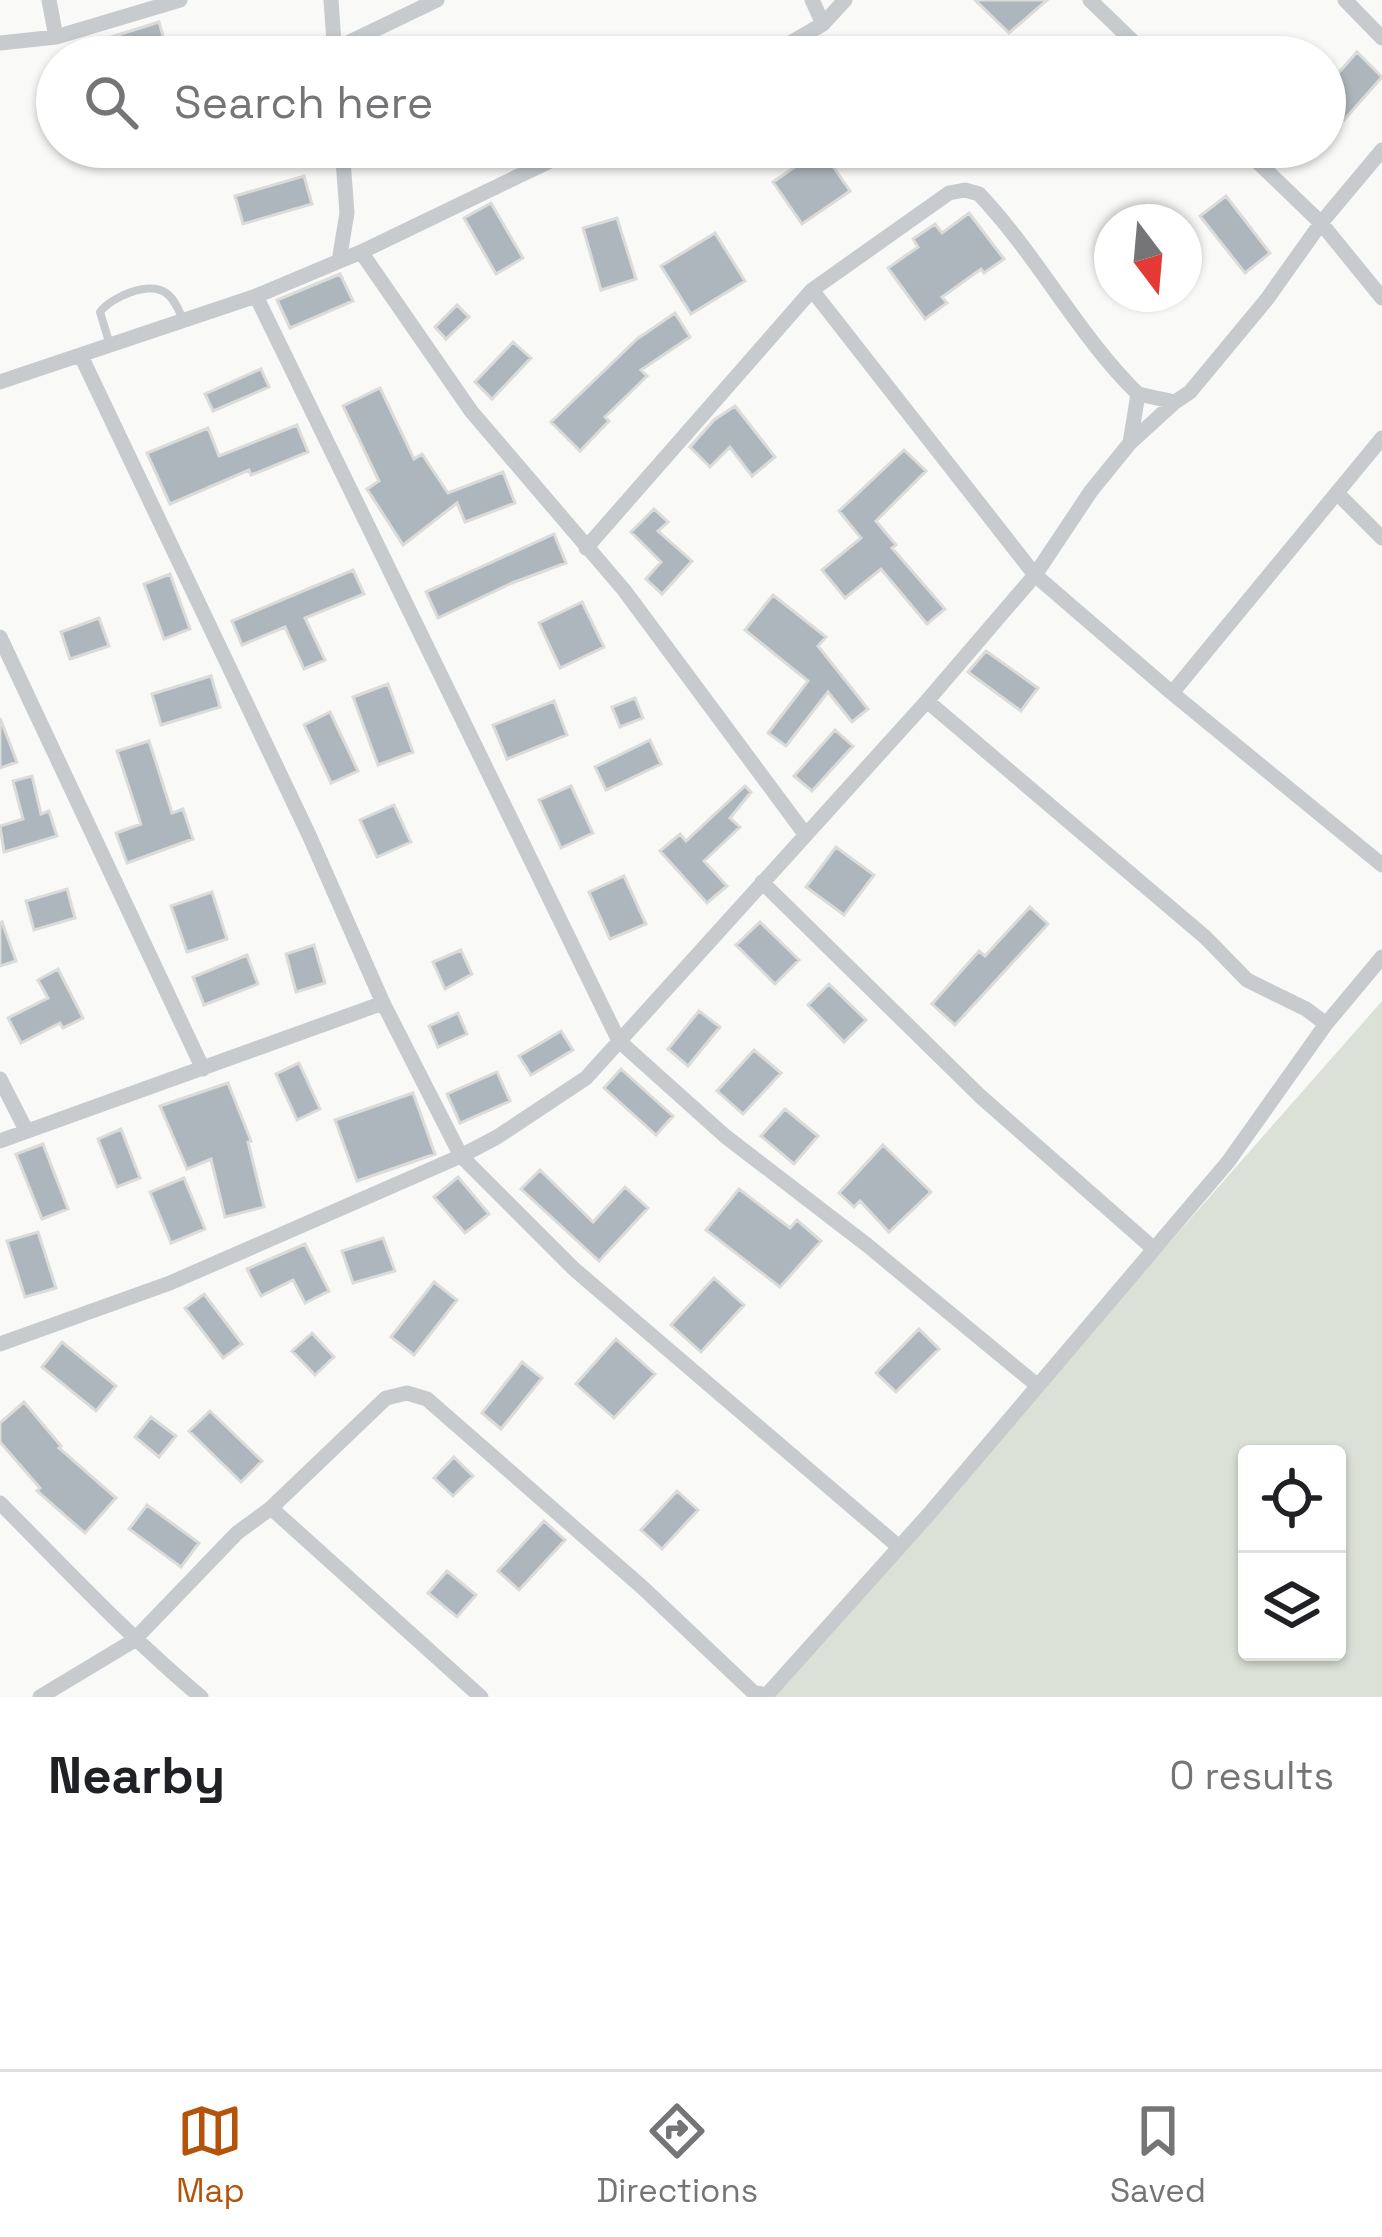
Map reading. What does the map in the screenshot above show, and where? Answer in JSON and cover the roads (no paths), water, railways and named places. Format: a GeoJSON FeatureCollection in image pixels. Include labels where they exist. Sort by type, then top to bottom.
{"type":"FeatureCollection","features":[{"type":"Feature","properties":{"kind":"street"},"geometry":{"type":"LineString","coordinates":[[50,0],[56,36]]}},
{"type":"Feature","properties":{"kind":"street"},"geometry":{"type":"LineString","coordinates":[[59,36],[180,0]]}},
{"type":"Feature","properties":{"kind":"street"},"geometry":{"type":"LineString","coordinates":[[331,0],[334,36]]}},
{"type":"Feature","properties":{"kind":"street"},"geometry":{"type":"LineString","coordinates":[[368,36],[437,0]]}},
{"type":"Feature","properties":{"kind":"street"},"geometry":{"type":"LineString","coordinates":[[812,0],[823,24]]}},
{"type":"Feature","properties":{"kind":"street"},"geometry":{"type":"LineString","coordinates":[[802,36],[823,24],[845,0]]}},
{"type":"Feature","properties":{"kind":"street"},"geometry":{"type":"LineString","coordinates":[[1090,0],[1127,36]]}},
{"type":"Feature","properties":{"kind":"street"},"geometry":{"type":"LineString","coordinates":[[1346,0],[1382,38]]}},
{"type":"Feature","properties":{"kind":"street"},"geometry":{"type":"LineString","coordinates":[[0,43],[36,39]]}},
{"type":"Feature","properties":{"kind":"street"},"geometry":{"type":"LineString","coordinates":[[0,1344],[170,1283],[460,1156],[586,1078],[927,701],[1035,575],[1091,491],[1130,443],[1190,392],[1382,151]]}},
{"type":"Feature","properties":{"kind":"street"},"geometry":{"type":"LineString","coordinates":[[339,261],[347,213],[344,168]]}},
{"type":"Feature","properties":{"kind":"street"},"geometry":{"type":"LineString","coordinates":[[0,382],[256,296],[362,252],[536,168]]}},
{"type":"Feature","properties":{"kind":"street"},"geometry":{"type":"LineString","coordinates":[[1264,168],[1321,223],[1382,298]]}},
{"type":"Feature","properties":{"kind":"street"},"geometry":{"type":"LineString","coordinates":[[586,548],[812,290],[949,193],[979,194],[1044,272],[1112,368],[1138,394],[1175,402]]}},
{"type":"Feature","properties":{"kind":"street"},"geometry":{"type":"LineString","coordinates":[[362,252],[471,411],[624,590],[806,834]]}},
{"type":"Feature","properties":{"kind":"street"},"geometry":{"type":"LineString","coordinates":[[812,290],[1035,575],[1382,865]]}},
{"type":"Feature","properties":{"kind":"street"},"geometry":{"type":"LineString","coordinates":[[256,296],[620,1041],[725,1136],[1038,1386]]}},
{"type":"Feature","properties":{"kind":"street"},"geometry":{"type":"LineString","coordinates":[[81,356],[383,1003],[460,1156],[574,1269],[899,1547]]}},
{"type":"Feature","properties":{"kind":"street"},"geometry":{"type":"LineString","coordinates":[[1130,443],[1138,394]]}},
{"type":"Feature","properties":{"kind":"street"},"geometry":{"type":"LineString","coordinates":[[1172,694],[1382,438]]}},
{"type":"Feature","properties":{"kind":"street"},"geometry":{"type":"LineString","coordinates":[[1337,493],[1382,538]]}},
{"type":"Feature","properties":{"kind":"street"},"geometry":{"type":"LineString","coordinates":[[0,637],[203,1069]]}},
{"type":"Feature","properties":{"kind":"street"},"geometry":{"type":"LineString","coordinates":[[927,701],[1205,937],[1247,980],[1326,1024]]}},
{"type":"Feature","properties":{"kind":"street"},"geometry":{"type":"LineString","coordinates":[[762,882],[980,1096],[1154,1249]]}},
{"type":"Feature","properties":{"kind":"street"},"geometry":{"type":"LineString","coordinates":[[40,1697],[133,1641],[237,1533],[271,1508],[386,1398],[406,1393],[427,1399],[642,1587],[753,1692],[766,1696],[1228,1162],[1326,1024],[1382,956]]}},
{"type":"Feature","properties":{"kind":"street"},"geometry":{"type":"LineString","coordinates":[[0,1141],[383,1003]]}},
{"type":"Feature","properties":{"kind":"street"},"geometry":{"type":"LineString","coordinates":[[0,1079],[26,1130]]}},
{"type":"Feature","properties":{"kind":"street"},"geometry":{"type":"LineString","coordinates":[[0,1503],[133,1641],[200,1697]]}},
{"type":"Feature","properties":{"kind":"street"},"geometry":{"type":"LineString","coordinates":[[271,1508],[481,1697]]}},
{"type":"Feature","properties":{"kind":"lane"},"geometry":{"type":"LineString","coordinates":[[111,346],[101,324],[104,305],[142,290],[168,293],[184,321]]}}]}
